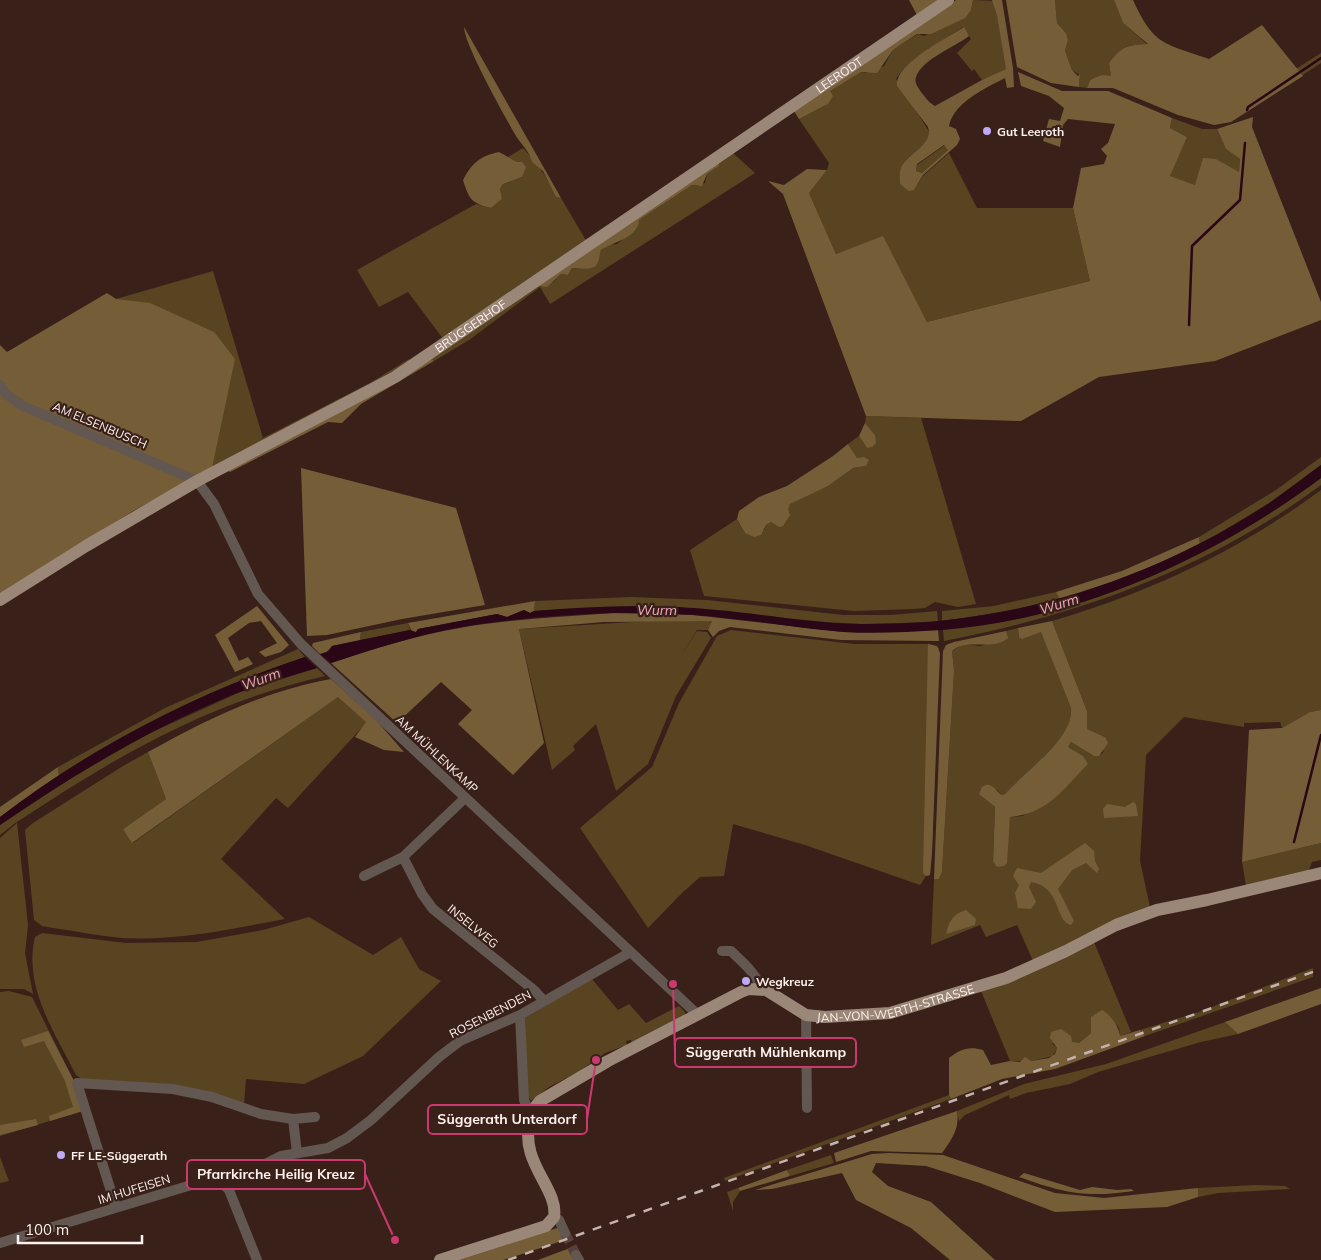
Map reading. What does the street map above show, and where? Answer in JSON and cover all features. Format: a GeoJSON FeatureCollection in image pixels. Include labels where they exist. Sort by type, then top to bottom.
{"type":"FeatureCollection","features":[{"type":"Feature","properties":{"kind":"main road","name":"LEERODT"},"geometry":{"type":"LineString","coordinates":[[731,148],[948,0]]}},
{"type":"Feature","properties":{"kind":"main road","name":"BRÜGGERHOF"},"geometry":{"type":"LineString","coordinates":[[0,600],[86,546],[198,481],[395,377],[731,148]]}},
{"type":"Feature","properties":{"kind":"main road","name":"JAN-VON-WERTH-STRASSE"},"geometry":{"type":"LineString","coordinates":[[761,988],[773,992],[806,1015],[825,1017],[890,1013],[1006,978],[1066,951],[1116,925],[1157,910],[1321,873]]}},
{"type":"Feature","properties":{"kind":"main road"},"geometry":{"type":"LineString","coordinates":[[440,1260],[546,1226],[554,1217],[553,1204],[535,1165],[528,1142],[533,1112],[538,1103],[550,1094],[608,1061],[740,992],[761,988]]}},
{"type":"Feature","properties":{"kind":"street","name":"AM ELSENBUSCH"},"geometry":{"type":"LineString","coordinates":[[0,384],[6,394],[23,406],[198,481]]}},
{"type":"Feature","properties":{"kind":"street","name":"AM MÜHLENKAMP"},"geometry":{"type":"LineString","coordinates":[[198,481],[214,504],[258,594],[311,653],[629,953],[698,1015]]}},
{"type":"Feature","properties":{"kind":"street"},"geometry":{"type":"LineString","coordinates":[[364,876],[403,857],[465,798]]}},
{"type":"Feature","properties":{"kind":"street","name":"INSELWEG"},"geometry":{"type":"LineString","coordinates":[[403,857],[422,894],[433,909],[528,985],[544,1001]]}},
{"type":"Feature","properties":{"kind":"street"},"geometry":{"type":"LineString","coordinates":[[722,951],[731,951],[745,964],[761,988]]}},
{"type":"Feature","properties":{"kind":"street","name":"ROSENBENDEN"},"geometry":{"type":"LineString","coordinates":[[225,1184],[282,1156],[328,1148],[347,1138],[371,1120],[439,1056],[460,1041],[520,1015],[629,953]]}},
{"type":"Feature","properties":{"kind":"street"},"geometry":{"type":"LineString","coordinates":[[520,1015],[524,1100],[528,1109],[533,1112]]}},
{"type":"Feature","properties":{"kind":"street"},"geometry":{"type":"LineString","coordinates":[[806,1015],[807,1108]]}},
{"type":"Feature","properties":{"kind":"street"},"geometry":{"type":"LineString","coordinates":[[116,1207],[77,1083],[173,1089],[212,1097],[261,1114],[293,1119],[315,1117]]}},
{"type":"Feature","properties":{"kind":"street"},"geometry":{"type":"LineString","coordinates":[[293,1119],[297,1153]]}},
{"type":"Feature","properties":{"kind":"street","name":"IM HUFEISEN"},"geometry":{"type":"LineString","coordinates":[[0,1243],[211,1179],[225,1184]]}},
{"type":"Feature","properties":{"kind":"street"},"geometry":{"type":"LineString","coordinates":[[225,1184],[257,1260]]}},
{"type":"Feature","properties":{"kind":"street"},"geometry":{"type":"LineString","coordinates":[[554,1217],[559,1220],[565,1233]]}},
{"type":"Feature","properties":{"kind":"shaded area"},"geometry":{"type":"Polygon","coordinates":[[[909,0],[942,0],[918,17],[909,0]]]}},
{"type":"Feature","properties":{"kind":"shaded area"},"geometry":{"type":"Polygon","coordinates":[[[956,0],[973,0],[971,10],[965,18],[931,34],[917,34],[893,50],[877,73],[861,72],[830,91],[833,96],[828,104],[799,119],[794,111],[956,0]]]}},
{"type":"Feature","properties":{"kind":"shaded area"},"geometry":{"type":"Polygon","coordinates":[[[973,0],[995,1],[1007,69],[982,80],[974,69],[972,71],[957,53],[971,39],[963,27],[910,63],[896,79],[930,133],[923,145],[904,164],[900,184],[914,190],[923,176],[949,153],[977,208],[1073,208],[1090,281],[927,322],[883,237],[836,254],[809,193],[827,170],[829,163],[799,119],[828,104],[829,91],[861,72],[866,73],[884,66],[893,50],[918,34],[924,36],[971,10],[973,0]]]}},
{"type":"Feature","properties":{"kind":"shaded area"},"geometry":{"type":"Polygon","coordinates":[[[992,0],[1002,0],[1013,68],[1014,87],[1007,88],[1005,78],[980,91],[964,103],[952,117],[949,126],[956,129],[960,139],[957,145],[923,175],[914,190],[909,191],[900,184],[901,168],[904,162],[924,144],[929,133],[928,127],[897,86],[898,78],[904,69],[923,52],[964,27],[969,36],[932,59],[919,71],[916,77],[917,85],[929,101],[935,106],[1006,69],[997,15],[992,0]],[[944,145],[917,164],[916,171],[922,173],[948,150],[944,145]]]}},
{"type":"Feature","properties":{"kind":"shaded area"},"geometry":{"type":"Polygon","coordinates":[[[1006,0],[1055,0],[1057,23],[1066,33],[1068,40],[1065,51],[1072,70],[1078,76],[1080,74],[1079,87],[1051,83],[1017,67],[1006,0]]]}},
{"type":"Feature","properties":{"kind":"shaded area"},"geometry":{"type":"Polygon","coordinates":[[[1055,0],[1114,0],[1123,23],[1148,45],[1135,45],[1122,50],[1109,63],[1111,76],[1090,80],[1087,88],[1079,87],[1080,75],[1072,70],[1065,51],[1068,40],[1066,33],[1057,23],[1055,0]]]}},
{"type":"Feature","properties":{"kind":"shaded area"},"geometry":{"type":"Polygon","coordinates":[[[1114,0],[1133,0],[1140,15],[1154,35],[1181,50],[1209,59],[1262,25],[1303,76],[1231,122],[1214,125],[1178,115],[1113,88],[1087,88],[1090,80],[1102,75],[1111,76],[1109,63],[1126,47],[1148,44],[1123,23],[1114,0]]]}},
{"type":"Feature","properties":{"kind":"shaded area"},"geometry":{"type":"Polygon","coordinates":[[[464,27],[561,198],[556,197],[543,171],[532,162],[527,151],[516,136],[478,64],[464,27]]]}},
{"type":"Feature","properties":{"kind":"shaded area"},"geometry":{"type":"Polygon","coordinates":[[[1321,53],[1321,63],[1245,113],[1296,69],[1321,53]]]}},
{"type":"Feature","properties":{"kind":"shaded area"},"geometry":{"type":"Polygon","coordinates":[[[1018,72],[1062,91],[1108,91],[1172,118],[1170,128],[1187,137],[1170,176],[1195,185],[1203,158],[1216,159],[1239,172],[1240,159],[1226,149],[1217,129],[1253,117],[1252,127],[1321,302],[1321,320],[1215,361],[1099,377],[1021,421],[866,416],[783,194],[768,181],[784,185],[807,169],[827,170],[809,193],[836,254],[883,236],[927,322],[1090,281],[1073,208],[1081,168],[1104,164],[1107,156],[1101,149],[1108,143],[1115,124],[1068,119],[1063,125],[1060,147],[1043,141],[1049,119],[1060,121],[1064,108],[1049,96],[1021,86],[1018,72]]]}},
{"type":"Feature","properties":{"kind":"shaded area"},"geometry":{"type":"Polygon","coordinates":[[[1172,118],[1202,129],[1217,129],[1226,149],[1240,159],[1239,173],[1216,159],[1195,185],[1169,176],[1187,137],[1170,128],[1172,118]]]}},
{"type":"Feature","properties":{"kind":"shaded area"},"geometry":{"type":"Polygon","coordinates":[[[945,145],[948,150],[922,173],[916,171],[917,165],[945,145]]]}},
{"type":"Feature","properties":{"kind":"shaded area"},"geometry":{"type":"Polygon","coordinates":[[[523,148],[542,171],[556,197],[561,198],[587,242],[444,340],[408,292],[379,307],[357,270],[476,204],[491,208],[502,199],[500,189],[503,184],[522,177],[517,162],[508,157],[523,148]]]}},
{"type":"Feature","properties":{"kind":"shaded area"},"geometry":{"type":"Polygon","coordinates":[[[499,152],[517,162],[522,162],[526,167],[522,177],[503,184],[500,189],[502,199],[491,208],[475,202],[469,196],[463,180],[477,161],[499,152]]]}},
{"type":"Feature","properties":{"kind":"shaded area"},"geometry":{"type":"Polygon","coordinates":[[[733,153],[755,173],[550,304],[540,287],[469,340],[434,361],[429,358],[538,283],[553,282],[561,274],[568,275],[572,268],[585,269],[607,245],[617,244],[636,229],[639,220],[692,185],[697,186],[705,183],[707,174],[719,166],[719,160],[733,153]]]}},
{"type":"Feature","properties":{"kind":"shaded area"},"geometry":{"type":"Polygon","coordinates":[[[719,160],[719,166],[707,174],[702,186],[692,185],[639,220],[638,226],[630,235],[601,250],[598,262],[594,267],[587,269],[572,268],[568,275],[561,274],[547,287],[540,286],[538,283],[719,160]]]}},
{"type":"Feature","properties":{"kind":"shaded area"},"geometry":{"type":"Polygon","coordinates":[[[213,271],[263,438],[370,383],[409,359],[410,362],[212,468],[116,299],[213,271]]]}},
{"type":"Feature","properties":{"kind":"shaded area"},"geometry":{"type":"Polygon","coordinates":[[[107,293],[116,299],[150,303],[214,332],[235,359],[212,468],[133,511],[0,594],[0,345],[7,352],[107,293]]]}},
{"type":"Feature","properties":{"kind":"shaded area"},"geometry":{"type":"Polygon","coordinates":[[[429,358],[434,361],[361,404],[342,423],[328,422],[230,472],[226,470],[429,358]]]}},
{"type":"Feature","properties":{"kind":"shaded area"},"geometry":{"type":"Polygon","coordinates":[[[866,416],[921,418],[976,604],[958,607],[935,602],[925,608],[854,611],[704,596],[690,550],[737,519],[745,533],[764,530],[766,525],[771,522],[776,525],[790,504],[796,500],[828,486],[853,468],[866,466],[857,458],[848,444],[859,436],[867,448],[875,435],[865,423],[866,416]]]}},
{"type":"Feature","properties":{"kind":"shaded area"},"geometry":{"type":"Polygon","coordinates":[[[865,423],[875,435],[876,443],[872,447],[867,448],[859,436],[865,423]]]}},
{"type":"Feature","properties":{"kind":"shaded area"},"geometry":{"type":"Polygon","coordinates":[[[848,444],[857,458],[864,457],[869,460],[866,466],[853,468],[828,486],[790,504],[788,509],[790,515],[783,526],[779,527],[771,522],[766,525],[761,535],[754,537],[745,533],[737,519],[739,511],[759,497],[787,486],[848,444]]]}},
{"type":"Feature","properties":{"kind":"shaded area"},"geometry":{"type":"Polygon","coordinates":[[[1321,457],[1321,465],[1269,503],[1200,545],[1199,537],[1276,490],[1321,457]]]}},
{"type":"Feature","properties":{"kind":"shaded area"},"geometry":{"type":"Polygon","coordinates":[[[301,468],[456,508],[485,605],[402,619],[327,635],[307,636],[301,468]]]}},
{"type":"Feature","properties":{"kind":"shaded area"},"geometry":{"type":"Polygon","coordinates":[[[1321,478],[1321,485],[1278,514],[1234,541],[1189,564],[1093,602],[1044,617],[944,641],[943,630],[1030,615],[1069,605],[1146,578],[1183,562],[1254,523],[1321,478]]]}},
{"type":"Feature","properties":{"kind":"shaded area"},"geometry":{"type":"Polygon","coordinates":[[[1321,490],[1321,710],[1310,712],[1282,728],[1280,722],[1244,723],[1244,727],[1184,717],[1146,755],[1140,861],[1150,907],[1034,963],[1017,925],[986,937],[980,925],[931,945],[934,879],[939,879],[942,872],[954,671],[952,651],[964,644],[980,646],[1007,638],[1006,631],[1018,628],[1019,637],[1041,631],[1071,708],[1070,720],[1065,732],[1036,765],[1005,794],[1002,795],[997,790],[980,794],[995,807],[993,861],[1008,833],[1010,817],[1023,816],[1083,756],[1067,747],[1071,742],[1094,756],[1103,753],[1105,737],[1087,729],[1087,711],[1052,621],[1124,597],[1193,568],[1258,532],[1321,490]]]}},
{"type":"Feature","properties":{"kind":"shaded area"},"geometry":{"type":"Polygon","coordinates":[[[1199,537],[1200,545],[1113,582],[1060,600],[1056,592],[1122,571],[1199,537]]]}},
{"type":"Feature","properties":{"kind":"shaded area"},"geometry":{"type":"Polygon","coordinates":[[[1056,592],[1060,600],[1003,612],[942,621],[942,611],[994,606],[1056,592]]]}},
{"type":"Feature","properties":{"kind":"shaded area"},"geometry":{"type":"Polygon","coordinates":[[[630,597],[707,600],[843,615],[891,615],[937,611],[938,622],[861,624],[675,607],[634,606],[534,611],[535,601],[630,597]]]}},
{"type":"Feature","properties":{"kind":"shaded area"},"geometry":{"type":"Polygon","coordinates":[[[535,601],[534,611],[530,613],[524,610],[507,617],[497,614],[418,629],[416,632],[412,632],[408,623],[535,601]]]}},
{"type":"Feature","properties":{"kind":"shaded area"},"geometry":{"type":"Polygon","coordinates":[[[257,606],[289,645],[281,652],[265,657],[259,652],[277,643],[261,621],[249,623],[228,638],[239,661],[248,657],[253,664],[235,672],[215,635],[257,606]]]}},
{"type":"Feature","properties":{"kind":"shaded area"},"geometry":{"type":"Polygon","coordinates":[[[612,613],[693,615],[844,632],[938,630],[939,641],[841,640],[730,627],[719,631],[713,637],[708,630],[712,621],[604,622],[519,629],[544,743],[513,775],[458,724],[472,710],[441,682],[397,723],[331,663],[411,638],[460,628],[517,620],[612,613]]]}},
{"type":"Feature","properties":{"kind":"shaded area"},"geometry":{"type":"Polygon","coordinates":[[[665,620],[712,621],[708,630],[697,630],[681,656],[697,631],[707,632],[711,638],[676,696],[648,764],[616,791],[596,724],[573,746],[575,750],[552,770],[519,629],[665,620]]]}},
{"type":"Feature","properties":{"kind":"shaded area"},"geometry":{"type":"Polygon","coordinates":[[[1052,621],[1087,711],[1087,729],[1105,737],[1108,743],[1099,756],[1094,756],[1071,742],[1068,747],[1083,756],[1088,764],[1054,799],[1035,811],[1010,817],[1007,863],[1004,866],[997,867],[993,861],[995,807],[979,794],[982,787],[991,785],[1002,795],[1005,794],[1057,743],[1070,720],[1071,708],[1041,632],[1022,639],[1019,637],[1018,628],[1052,621]]]}},
{"type":"Feature","properties":{"kind":"shaded area"},"geometry":{"type":"Polygon","coordinates":[[[408,623],[410,630],[360,640],[361,632],[408,623]]]}},
{"type":"Feature","properties":{"kind":"shaded area"},"geometry":{"type":"Polygon","coordinates":[[[731,630],[854,644],[928,644],[939,648],[932,852],[930,875],[926,876],[920,885],[805,845],[733,824],[724,876],[700,877],[648,928],[580,828],[652,767],[679,703],[717,636],[731,630]]]}},
{"type":"Feature","properties":{"kind":"shaded area"},"geometry":{"type":"Polygon","coordinates":[[[1006,631],[1008,638],[1001,642],[965,645],[952,651],[954,671],[942,872],[939,879],[934,879],[943,651],[946,645],[954,642],[1006,631]]]}},
{"type":"Feature","properties":{"kind":"shaded area"},"geometry":{"type":"Polygon","coordinates":[[[361,632],[360,640],[332,646],[325,654],[320,654],[312,646],[313,643],[361,632]]]}},
{"type":"Feature","properties":{"kind":"shaded area"},"geometry":{"type":"Polygon","coordinates":[[[928,644],[937,646],[940,653],[932,852],[930,875],[926,876],[923,873],[928,644]]]}},
{"type":"Feature","properties":{"kind":"shaded area"},"geometry":{"type":"Polygon","coordinates":[[[298,649],[305,657],[209,694],[118,740],[59,776],[58,767],[165,708],[298,649]]]}},
{"type":"Feature","properties":{"kind":"shaded area"},"geometry":{"type":"Polygon","coordinates":[[[317,668],[325,676],[240,701],[163,735],[89,776],[0,835],[0,825],[63,782],[148,734],[238,693],[317,668]]]}},
{"type":"Feature","properties":{"kind":"shaded area"},"geometry":{"type":"Polygon","coordinates":[[[331,679],[376,720],[404,752],[384,750],[355,737],[366,722],[338,697],[132,843],[123,829],[166,799],[148,752],[215,717],[259,699],[306,684],[331,679]]]}},
{"type":"Feature","properties":{"kind":"shaded area"},"geometry":{"type":"Polygon","coordinates":[[[339,696],[367,722],[288,808],[276,798],[221,859],[285,919],[244,927],[163,938],[113,937],[42,926],[34,920],[25,830],[33,823],[148,752],[166,799],[123,829],[133,843],[339,696]]]}},
{"type":"Feature","properties":{"kind":"shaded area"},"geometry":{"type":"Polygon","coordinates":[[[1321,710],[1321,843],[1242,862],[1249,730],[1282,728],[1310,712],[1321,710]]]}},
{"type":"Feature","properties":{"kind":"shaded area"},"geometry":{"type":"Polygon","coordinates":[[[58,767],[59,776],[0,817],[0,807],[58,767]]]}},
{"type":"Feature","properties":{"kind":"shaded area"},"geometry":{"type":"Polygon","coordinates":[[[1133,802],[1136,804],[1138,816],[1104,818],[1103,809],[1107,804],[1125,807],[1133,802]]]}},
{"type":"Feature","properties":{"kind":"shaded area"},"geometry":{"type":"Polygon","coordinates":[[[17,823],[28,925],[25,953],[33,994],[24,989],[0,989],[0,838],[17,823]]]}},
{"type":"Feature","properties":{"kind":"shaded area"},"geometry":{"type":"Polygon","coordinates":[[[1085,843],[1094,851],[1095,861],[1099,869],[1097,873],[1086,863],[1072,870],[1058,889],[1074,921],[1071,925],[1062,917],[1048,890],[1041,885],[1031,882],[1029,887],[1036,902],[1031,909],[1018,908],[1015,893],[1019,885],[1013,876],[1017,868],[1041,873],[1085,843]]]}},
{"type":"Feature","properties":{"kind":"shaded area"},"geometry":{"type":"Polygon","coordinates":[[[1321,843],[1321,860],[1312,862],[1308,873],[1246,886],[1242,862],[1321,843]]]}},
{"type":"Feature","properties":{"kind":"shaded area"},"geometry":{"type":"Polygon","coordinates":[[[966,910],[976,919],[975,925],[946,934],[952,919],[966,910]]]}},
{"type":"Feature","properties":{"kind":"shaded area"},"geometry":{"type":"Polygon","coordinates":[[[309,917],[373,955],[401,937],[419,969],[441,981],[363,1056],[304,1084],[246,1079],[244,1104],[83,1080],[76,1075],[59,1043],[37,992],[32,956],[35,937],[42,933],[126,943],[197,942],[263,930],[309,917]]]}},
{"type":"Feature","properties":{"kind":"shaded area"},"geometry":{"type":"Polygon","coordinates":[[[1094,942],[1131,1032],[1120,1036],[1119,1028],[1110,1017],[1079,1043],[1052,1043],[1057,1048],[1053,1056],[1031,1061],[1010,1061],[981,991],[1094,942]]]}},
{"type":"Feature","properties":{"kind":"shaded area"},"geometry":{"type":"Polygon","coordinates":[[[1313,968],[1313,977],[1145,1036],[1140,1030],[1199,1012],[1313,968]]]}},
{"type":"Feature","properties":{"kind":"shaded area"},"geometry":{"type":"Polygon","coordinates":[[[592,979],[618,1010],[629,1004],[646,1023],[679,1006],[685,1012],[685,1015],[632,1042],[631,1040],[626,1041],[627,1045],[605,1053],[578,1072],[549,1087],[531,1101],[527,1095],[525,1018],[592,979]]]}},
{"type":"Feature","properties":{"kind":"shaded area"},"geometry":{"type":"Polygon","coordinates":[[[1321,988],[1321,1004],[1238,1034],[1225,1022],[1321,988]]]}},
{"type":"Feature","properties":{"kind":"shaded area"},"geometry":{"type":"Polygon","coordinates":[[[9,991],[32,997],[75,1083],[83,1111],[0,1136],[0,992],[9,991]]]}},
{"type":"Feature","properties":{"kind":"shaded area"},"geometry":{"type":"Polygon","coordinates":[[[1102,1010],[1114,1022],[1120,1036],[1140,1030],[1145,1036],[1055,1069],[1002,1079],[951,1099],[949,1095],[949,1058],[957,1052],[969,1048],[983,1050],[991,1065],[1010,1061],[1020,1062],[1025,1057],[1031,1061],[1049,1058],[1055,1054],[1057,1048],[1050,1038],[1051,1032],[1061,1029],[1071,1036],[1072,1042],[1079,1043],[1091,1033],[1091,1017],[1102,1010]]]}},
{"type":"Feature","properties":{"kind":"shaded area"},"geometry":{"type":"Polygon","coordinates":[[[1225,1022],[1238,1034],[1201,1042],[1098,1072],[1070,1084],[1026,1093],[1010,1099],[1009,1095],[965,1115],[959,1121],[957,1111],[1024,1084],[1106,1064],[1225,1022]]]}},
{"type":"Feature","properties":{"kind":"shaded area"},"geometry":{"type":"Polygon","coordinates":[[[48,1031],[75,1083],[83,1111],[50,1121],[49,1116],[73,1107],[65,1081],[44,1041],[24,1047],[21,1040],[48,1031]]]}},
{"type":"Feature","properties":{"kind":"shaded area"},"geometry":{"type":"Polygon","coordinates":[[[949,1095],[951,1099],[725,1181],[724,1178],[949,1095]]]}},
{"type":"Feature","properties":{"kind":"shaded area"},"geometry":{"type":"Polygon","coordinates":[[[957,1111],[958,1117],[954,1133],[942,1153],[871,1151],[836,1162],[834,1153],[957,1111]]]}},
{"type":"Feature","properties":{"kind":"shaded area"},"geometry":{"type":"Polygon","coordinates":[[[36,1119],[38,1125],[0,1135],[0,1125],[36,1119]]]}},
{"type":"Feature","properties":{"kind":"shaded area"},"geometry":{"type":"Polygon","coordinates":[[[872,1154],[943,1155],[1055,1193],[1104,1198],[1198,1188],[1198,1197],[1167,1207],[1055,1212],[980,1183],[926,1166],[876,1163],[872,1172],[888,1186],[931,1202],[995,1260],[950,1260],[911,1228],[856,1200],[842,1173],[772,1189],[755,1190],[872,1154]]]}},
{"type":"Feature","properties":{"kind":"shaded area"},"geometry":{"type":"Polygon","coordinates":[[[831,1155],[834,1163],[790,1176],[787,1170],[831,1155]]]}},
{"type":"Feature","properties":{"kind":"shaded area"},"geometry":{"type":"Polygon","coordinates":[[[0,1157],[9,1181],[0,1183],[0,1157]]]}},
{"type":"Feature","properties":{"kind":"shaded area"},"geometry":{"type":"Polygon","coordinates":[[[787,1170],[790,1176],[740,1191],[738,1188],[787,1170]]]}},
{"type":"Feature","properties":{"kind":"shaded area"},"geometry":{"type":"Polygon","coordinates":[[[1024,1173],[1080,1190],[1092,1187],[1117,1190],[1131,1189],[1134,1191],[1102,1194],[1075,1193],[1019,1177],[1024,1173]]]}},
{"type":"Feature","properties":{"kind":"shaded area"},"geometry":{"type":"Polygon","coordinates":[[[1255,1185],[1285,1186],[1290,1189],[1218,1193],[1198,1197],[1198,1188],[1255,1185]]]}},
{"type":"Feature","properties":{"kind":"shaded area"},"geometry":{"type":"Polygon","coordinates":[[[738,1188],[740,1191],[733,1202],[733,1211],[727,1192],[738,1188]]]}},
{"type":"Feature","properties":{"kind":"shaded area"},"geometry":{"type":"Polygon","coordinates":[[[560,1227],[565,1240],[503,1260],[460,1260],[560,1227]]]}},
{"type":"Feature","properties":{"kind":"shaded area"},"geometry":{"type":"Polygon","coordinates":[[[570,1248],[576,1260],[538,1260],[570,1248]]]}},
{"type":"Feature","properties":{"kind":"water","name":"Wurm"},"geometry":{"type":"Polygon","coordinates":[[[1321,465],[1321,478],[1235,535],[1189,559],[1141,581],[1092,599],[992,624],[941,630],[855,633],[693,615],[606,613],[519,619],[461,627],[412,638],[331,663],[320,654],[329,651],[332,646],[410,630],[416,632],[418,629],[497,614],[507,617],[524,610],[530,613],[534,611],[580,608],[648,606],[694,608],[843,624],[861,624],[915,623],[969,617],[1021,608],[1073,594],[1124,577],[1173,556],[1221,532],[1268,504],[1321,465]]]}},
{"type":"Feature","properties":{"kind":"water","name":"Wurm"},"geometry":{"type":"Polygon","coordinates":[[[305,657],[317,668],[237,693],[205,706],[144,736],[86,770],[0,825],[0,817],[35,792],[108,745],[146,724],[224,687],[305,657]]]}},
{"type":"Feature","properties":{"kind":"waterway"},"geometry":{"type":"LineString","coordinates":[[1247,110],[1248,107],[1321,58]]}},
{"type":"Feature","properties":{"kind":"waterway"},"geometry":{"type":"LineString","coordinates":[[1189,325],[1192,246],[1240,200],[1245,143]]}},
{"type":"Feature","properties":{"kind":"waterway"},"geometry":{"type":"LineString","coordinates":[[1294,842],[1321,735]]}},
{"type":"Feature","properties":{"kind":"tunnel"},"geometry":{"type":"LineString","coordinates":[[565,1233],[576,1255]]}},
{"type":"Feature","properties":{"kind":"railway"},"geometry":{"type":"LineString","coordinates":[[508,1260],[1321,969]]}},
{"type":"Feature","properties":{"kind":"place","name":"Gut Leeroth"},"geometry":{"type":"Point","coordinates":[987,131]}},
{"type":"Feature","properties":{"kind":"place","name":"Wegkreuz"},"geometry":{"type":"Point","coordinates":[746,981]}},
{"type":"Feature","properties":{"kind":"place","name":"Süggerath Mühlenkamp"},"geometry":{"type":"Point","coordinates":[673,984]}},
{"type":"Feature","properties":{"kind":"place","name":"Süggerath Unterdorf"},"geometry":{"type":"Point","coordinates":[596,1060]}},
{"type":"Feature","properties":{"kind":"place","name":"FF LE-Süggerath"},"geometry":{"type":"Point","coordinates":[61,1155]}},
{"type":"Feature","properties":{"kind":"place","name":"Pfarrkirche Heilig Kreuz"},"geometry":{"type":"Point","coordinates":[395,1240]}}]}
